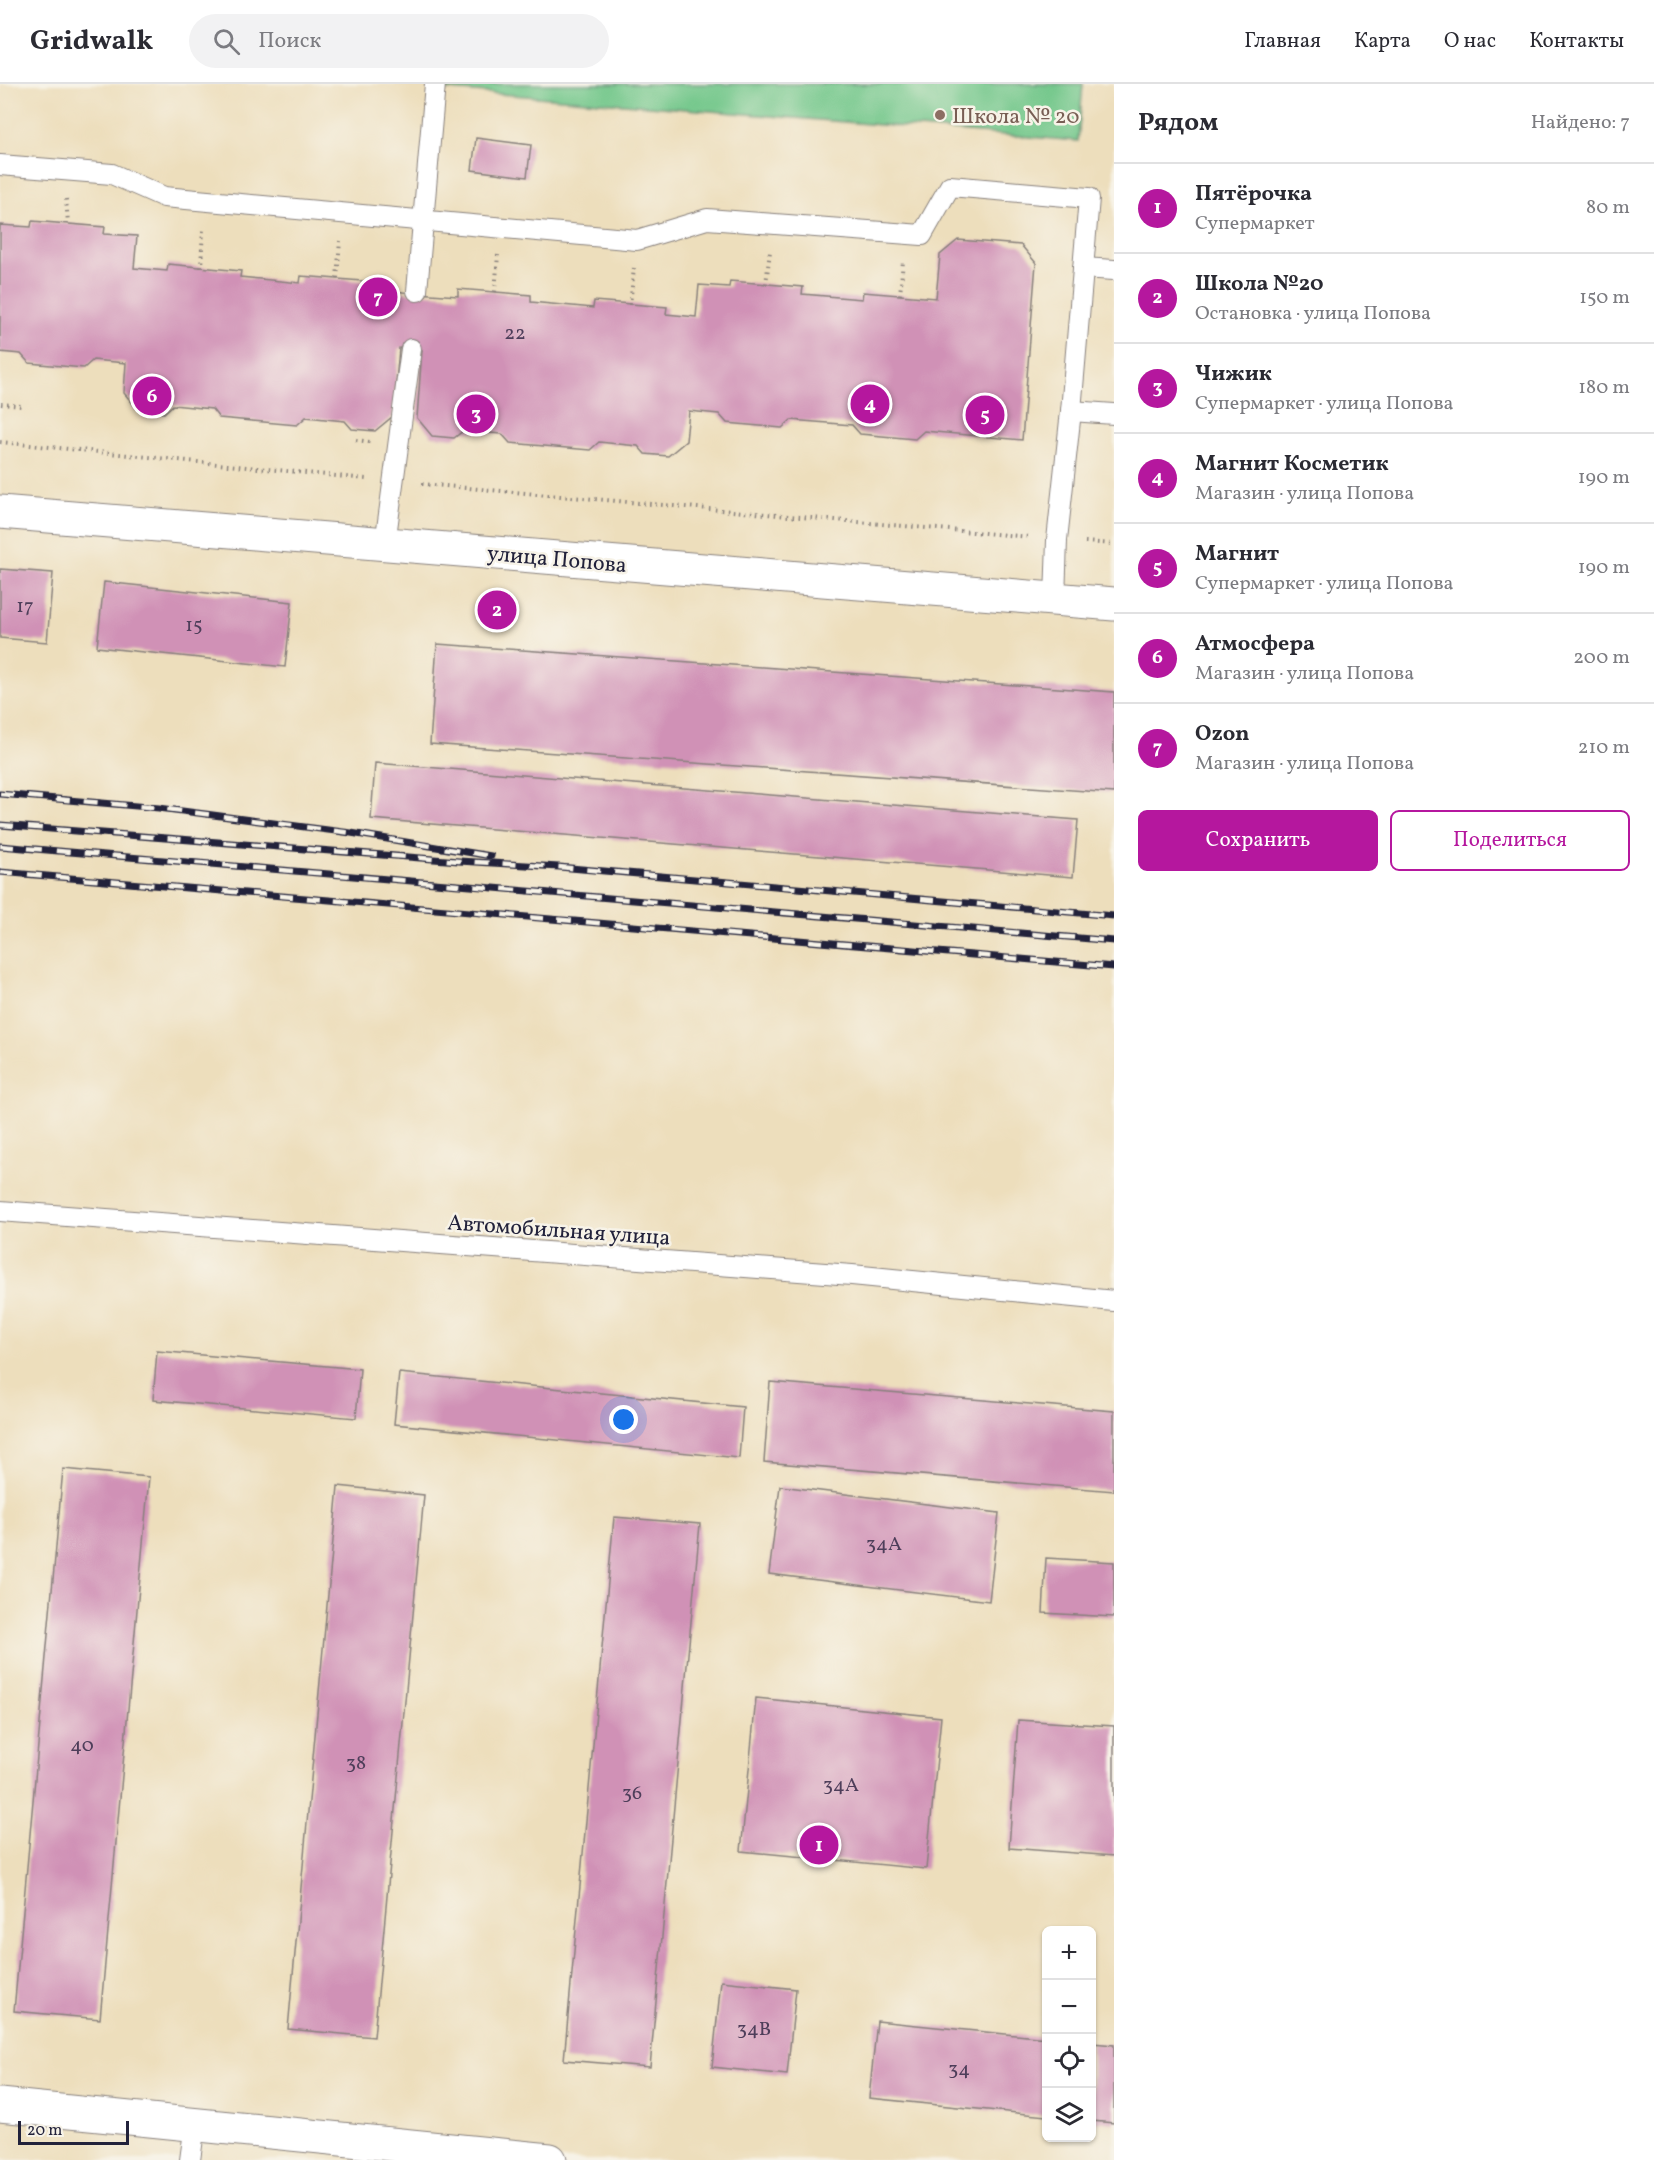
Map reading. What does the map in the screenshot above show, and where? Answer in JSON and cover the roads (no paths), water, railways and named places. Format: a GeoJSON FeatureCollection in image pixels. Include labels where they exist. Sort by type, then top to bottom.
{"type":"FeatureCollection","features":[{"type":"Feature","properties":{"kind":"street","name":"улица Попова"},"geometry":{"type":"LineString","coordinates":[[0,512],[1114,604]]}},
{"type":"Feature","properties":{"kind":"street"},"geometry":{"type":"LineString","coordinates":[[0,2105],[550,2160]]}},
{"type":"Feature","properties":{"kind":"lane"},"geometry":{"type":"LineString","coordinates":[[417,291],[435,84]]}},
{"type":"Feature","properties":{"kind":"lane"},"geometry":{"type":"LineString","coordinates":[[0,165],[112,174],[164,197],[637,240],[707,219],[922,235],[950,186],[1089,198],[1071,411],[1057,540],[1055,599]]}},
{"type":"Feature","properties":{"kind":"lane"},"geometry":{"type":"LineString","coordinates":[[1083,268],[1114,270]]}},
{"type":"Feature","properties":{"kind":"lane"},"geometry":{"type":"LineString","coordinates":[[385,544],[411,349]]}},
{"type":"Feature","properties":{"kind":"lane"},"geometry":{"type":"LineString","coordinates":[[1071,411],[1114,414]]}},
{"type":"Feature","properties":{"kind":"lane","name":"Автомобильная улица"},"geometry":{"type":"LineString","coordinates":[[0,1211],[852,1275],[1114,1301]]}},
{"type":"Feature","properties":{"kind":"lane"},"geometry":{"type":"LineString","coordinates":[[190,2160],[195,2124]]}},
{"type":"Feature","properties":{"kind":"railway"},"geometry":{"type":"LineString","coordinates":[[0,794],[159,808],[351,833],[491,856]]}},
{"type":"Feature","properties":{"kind":"railway"},"geometry":{"type":"LineString","coordinates":[[0,825],[559,867],[1114,916]]}},
{"type":"Feature","properties":{"kind":"railway"},"geometry":{"type":"LineString","coordinates":[[0,846],[1114,941]]}},
{"type":"Feature","properties":{"kind":"railway"},"geometry":{"type":"LineString","coordinates":[[0,872],[1114,967]]}},
{"type":"Feature","properties":{"kind":"place","name":"Школа № 20"},"geometry":{"type":"Point","coordinates":[940,115]}},
{"type":"Feature","properties":{"kind":"place","name":"Ozon"},"geometry":{"type":"Point","coordinates":[378,297]}},
{"type":"Feature","properties":{"kind":"place","name":"Атмосфера"},"geometry":{"type":"Point","coordinates":[152,396]}},
{"type":"Feature","properties":{"kind":"place","name":"Магнит Косметик"},"geometry":{"type":"Point","coordinates":[870,404]}},
{"type":"Feature","properties":{"kind":"place","name":"Чижик"},"geometry":{"type":"Point","coordinates":[476,414]}},
{"type":"Feature","properties":{"kind":"place","name":"Магнит"},"geometry":{"type":"Point","coordinates":[985,415]}},
{"type":"Feature","properties":{"kind":"place","name":"Школа №20"},"geometry":{"type":"Point","coordinates":[497,610]}},
{"type":"Feature","properties":{"kind":"place","name":"Пятёрочка"},"geometry":{"type":"Point","coordinates":[819,1845]}}]}
